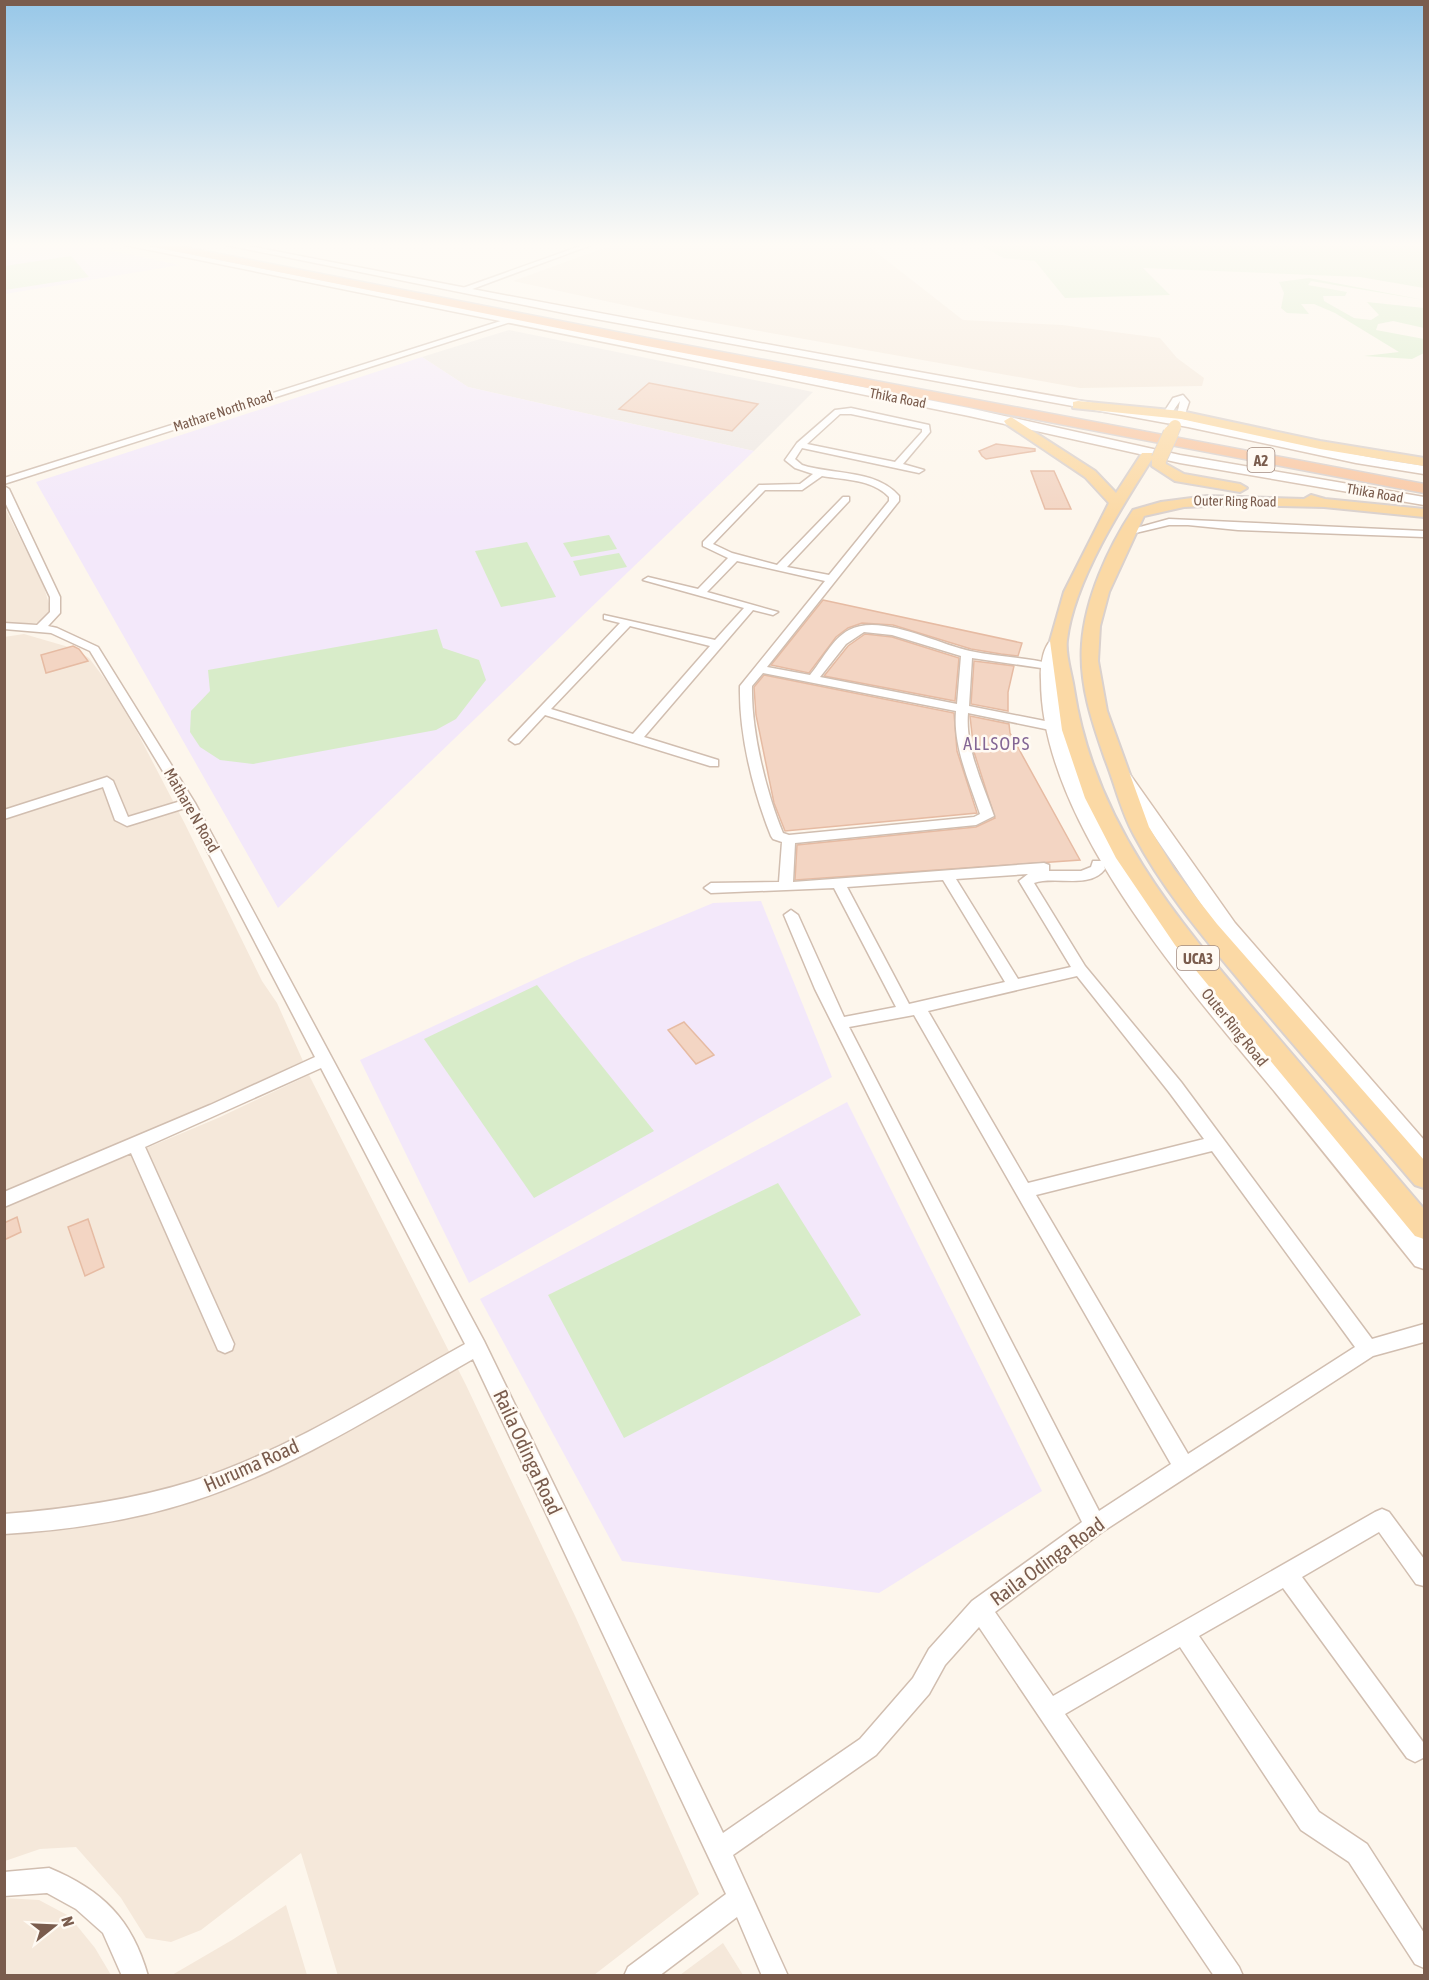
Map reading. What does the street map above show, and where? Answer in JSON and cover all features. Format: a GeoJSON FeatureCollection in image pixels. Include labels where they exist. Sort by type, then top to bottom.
{"type":"FeatureCollection","features":[{"type":"Feature","properties":{"kind":"highway","name":"Thika Road"},"geometry":{"type":"LineString","coordinates":[[650,336],[1425,481]]}},
{"type":"Feature","properties":{"kind":"highway","name":"Thika Road"},"geometry":{"type":"LineString","coordinates":[[650,336],[1012,416],[1425,489]]}},
{"type":"Feature","properties":{"kind":"highway"},"geometry":{"type":"LineString","coordinates":[[653,337],[683,336]]}},
{"type":"Feature","properties":{"kind":"highway"},"geometry":{"type":"LineString","coordinates":[[653,337],[681,355]]}},
{"type":"Feature","properties":{"kind":"main road","name":"Thika Road"},"geometry":{"type":"LineString","coordinates":[[587,336],[1012,416],[1180,459],[1425,501]]}},
{"type":"Feature","properties":{"kind":"main road","name":"Thika Road"},"geometry":{"type":"LineString","coordinates":[[705,336],[1078,405]]}},
{"type":"Feature","properties":{"kind":"main road"},"geometry":{"type":"LineString","coordinates":[[1078,405],[1172,419],[1205,419],[1320,445],[1425,462]]}},
{"type":"Feature","properties":{"kind":"main road"},"geometry":{"type":"LineString","coordinates":[[1012,416],[1090,474],[1117,502]]}},
{"type":"Feature","properties":{"kind":"main road","name":"Thika Road"},"geometry":{"type":"LineString","coordinates":[[1172,419],[1425,470]]}},
{"type":"Feature","properties":{"kind":"main road","name":"Outer Ring Road"},"geometry":{"type":"LineString","coordinates":[[1172,419],[1155,460],[1117,502],[1072,592],[1048,666],[1054,727],[1074,790],[1105,864],[1204,990],[1425,1258]]}},
{"type":"Feature","properties":{"kind":"main road"},"geometry":{"type":"LineString","coordinates":[[1205,419],[1236,433]]}},
{"type":"Feature","properties":{"kind":"main road"},"geometry":{"type":"LineString","coordinates":[[1155,460],[1168,472],[1193,481],[1324,503],[1425,513]]}},
{"type":"Feature","properties":{"kind":"main road","name":"Outer Ring Road"},"geometry":{"type":"LineString","coordinates":[[1324,503],[1208,499],[1173,502],[1138,513],[1101,590],[1090,645],[1093,688],[1106,737],[1142,832],[1158,859],[1193,907],[1272,1003],[1425,1177]]}},
{"type":"Feature","properties":{"kind":"main road","name":"Outer Ring Road"},"geometry":{"type":"LineString","coordinates":[[1058,640],[1071,730],[1082,765],[1103,815],[1140,880],[1183,940],[1425,1228]]}},
{"type":"Feature","properties":{"kind":"main road","name":"Outer Ring Road"},"geometry":{"type":"LineString","coordinates":[[1122,777],[1228,928],[1425,1156]]}},
{"type":"Feature","properties":{"kind":"street","name":"Mathare North Road"},"geometry":{"type":"LineString","coordinates":[[4,481],[461,336]]}},
{"type":"Feature","properties":{"kind":"street"},"geometry":{"type":"LineString","coordinates":[[897,465],[926,432],[926,427],[844,411],[832,415],[800,445],[790,462],[821,472],[882,486],[894,496],[894,501],[746,686],[745,700],[775,830],[780,837],[976,820],[987,816],[969,763],[961,725],[967,654]]}},
{"type":"Feature","properties":{"kind":"street"},"geometry":{"type":"LineString","coordinates":[[800,445],[919,470]]}},
{"type":"Feature","properties":{"kind":"street"},"geometry":{"type":"LineString","coordinates":[[821,472],[802,487],[762,487],[708,540],[707,544],[712,550],[734,558],[832,579]]}},
{"type":"Feature","properties":{"kind":"street"},"geometry":{"type":"LineString","coordinates":[[4,489],[55,597],[55,613],[41,627]]}},
{"type":"Feature","properties":{"kind":"street"},"geometry":{"type":"LineString","coordinates":[[781,567],[846,499]]}},
{"type":"Feature","properties":{"kind":"street"},"geometry":{"type":"LineString","coordinates":[[1127,532],[1170,522],[1425,534]]}},
{"type":"Feature","properties":{"kind":"street"},"geometry":{"type":"LineString","coordinates":[[701,592],[734,558]]}},
{"type":"Feature","properties":{"kind":"street"},"geometry":{"type":"LineString","coordinates":[[648,580],[773,612]]}},
{"type":"Feature","properties":{"kind":"street"},"geometry":{"type":"LineString","coordinates":[[636,739],[750,607]]}},
{"type":"Feature","properties":{"kind":"street"},"geometry":{"type":"LineString","coordinates":[[608,617],[716,644]]}},
{"type":"Feature","properties":{"kind":"street"},"geometry":{"type":"LineString","coordinates":[[515,740],[627,622]]}},
{"type":"Feature","properties":{"kind":"street","name":"Mathare N Road"},"geometry":{"type":"LineString","coordinates":[[4,626],[41,627],[59,632],[94,649],[189,803],[324,1060]]}},
{"type":"Feature","properties":{"kind":"street"},"geometry":{"type":"LineString","coordinates":[[813,680],[847,637],[858,630],[885,631],[967,654],[1048,666]]}},
{"type":"Feature","properties":{"kind":"street"},"geometry":{"type":"LineString","coordinates":[[761,669],[1054,727]]}},
{"type":"Feature","properties":{"kind":"street"},"geometry":{"type":"LineString","coordinates":[[544,711],[714,763]]}},
{"type":"Feature","properties":{"kind":"street"},"geometry":{"type":"LineString","coordinates":[[4,815],[106,781],[122,820],[127,822],[189,803]]}},
{"type":"Feature","properties":{"kind":"street"},"geometry":{"type":"LineString","coordinates":[[786,887],[789,838]]}},
{"type":"Feature","properties":{"kind":"street"},"geometry":{"type":"LineString","coordinates":[[711,888],[786,887],[1105,864]]}},
{"type":"Feature","properties":{"kind":"street"},"geometry":{"type":"LineString","coordinates":[[1105,864],[1086,875],[1036,877],[1026,881],[1080,969],[1216,1143],[1368,1349]]}},
{"type":"Feature","properties":{"kind":"street"},"geometry":{"type":"LineString","coordinates":[[947,875],[1014,985]]}},
{"type":"Feature","properties":{"kind":"street"},"geometry":{"type":"LineString","coordinates":[[838,883],[1024,1191],[1184,1467]]}},
{"type":"Feature","properties":{"kind":"street"},"geometry":{"type":"LineString","coordinates":[[791,915],[822,989],[1095,1525]]}},
{"type":"Feature","properties":{"kind":"street"},"geometry":{"type":"LineString","coordinates":[[841,1023],[912,1009],[1080,969]]}},
{"type":"Feature","properties":{"kind":"street"},"geometry":{"type":"LineString","coordinates":[[4,1200],[136,1145],[324,1060]]}},
{"type":"Feature","properties":{"kind":"street","name":"Raila Odinga Road"},"geometry":{"type":"LineString","coordinates":[[324,1060],[477,1347],[741,1898],[775,1976]]}},
{"type":"Feature","properties":{"kind":"street"},"geometry":{"type":"LineString","coordinates":[[1024,1191],[1216,1143]]}},
{"type":"Feature","properties":{"kind":"street"},"geometry":{"type":"LineString","coordinates":[[136,1145],[225,1344]]}},
{"type":"Feature","properties":{"kind":"street","name":"Raila Odinga Road"},"geometry":{"type":"LineString","coordinates":[[718,1851],[868,1748],[921,1686],[937,1657],[980,1609],[1095,1525],[1368,1349],[1425,1333]]}},
{"type":"Feature","properties":{"kind":"street","name":"Huruma Road"},"geometry":{"type":"LineString","coordinates":[[4,1524],[51,1522],[123,1509],[186,1493],[251,1469],[477,1347]]}},
{"type":"Feature","properties":{"kind":"street"},"geometry":{"type":"LineString","coordinates":[[1048,1711],[1382,1519],[1425,1576]]}},
{"type":"Feature","properties":{"kind":"street"},"geometry":{"type":"LineString","coordinates":[[1287,1575],[1415,1750]]}},
{"type":"Feature","properties":{"kind":"street"},"geometry":{"type":"LineString","coordinates":[[980,1609],[1230,1976]]}},
{"type":"Feature","properties":{"kind":"street"},"geometry":{"type":"LineString","coordinates":[[1184,1633],[1310,1821],[1358,1853],[1425,1955]]}},
{"type":"Feature","properties":{"kind":"street"},"geometry":{"type":"LineString","coordinates":[[4,1884],[49,1880],[86,1900],[112,1924],[133,1968]]}},
{"type":"Feature","properties":{"kind":"street"},"geometry":{"type":"LineString","coordinates":[[637,1976],[741,1898]]}},
{"type":"Feature","properties":{"kind":"shaded area"},"geometry":{"type":"Polygon","coordinates":[[[488,336],[540,336],[813,392],[754,451],[468,387],[422,357],[488,336]]]}},
{"type":"Feature","properties":{"kind":"shaded area"},"geometry":{"type":"Polygon","coordinates":[[[790,336],[1148,336],[1160,338],[1177,358],[1204,378],[1202,386],[1080,388],[790,336]]]}},
{"type":"Feature","properties":{"kind":"shaded area"},"geometry":{"type":"Polygon","coordinates":[[[422,357],[468,387],[754,451],[278,908],[36,482],[422,357]]]}},
{"type":"Feature","properties":{"kind":"shaded area"},"geometry":{"type":"Polygon","coordinates":[[[4,506],[43,584],[50,607],[49,614],[40,622],[4,629],[4,506]]]}},
{"type":"Feature","properties":{"kind":"shaded area"},"geometry":{"type":"Polygon","coordinates":[[[24,634],[72,648],[89,658],[107,682],[136,730],[185,824],[262,981],[277,1003],[303,1061],[188,1114],[5,1193],[4,637],[24,634]]]}},
{"type":"Feature","properties":{"kind":"shaded area"},"geometry":{"type":"Polygon","coordinates":[[[761,901],[832,1077],[469,1283],[360,1060],[577,960],[713,903],[761,901]]]}},
{"type":"Feature","properties":{"kind":"shaded area"},"geometry":{"type":"Polygon","coordinates":[[[309,1075],[466,1385],[576,1618],[699,1894],[594,1975],[338,1976],[301,1853],[201,1930],[171,1942],[146,1938],[121,1898],[76,1847],[40,1849],[5,1861],[4,1208],[218,1118],[309,1075]]]}},
{"type":"Feature","properties":{"kind":"shaded area"},"geometry":{"type":"Polygon","coordinates":[[[847,1102],[1042,1491],[879,1593],[622,1561],[480,1299],[847,1102]]]}},
{"type":"Feature","properties":{"kind":"shaded area"},"geometry":{"type":"Polygon","coordinates":[[[4,1898],[39,1900],[69,1916],[95,1948],[111,1975],[5,1975],[4,1898]]]}},
{"type":"Feature","properties":{"kind":"shaded area"},"geometry":{"type":"Polygon","coordinates":[[[286,1905],[307,1975],[172,1975],[232,1940],[286,1905]]]}},
{"type":"Feature","properties":{"kind":"shaded area"},"geometry":{"type":"Polygon","coordinates":[[[723,1943],[743,1975],[680,1975],[723,1943]]]}},
{"type":"Feature","properties":{"kind":"green space"},"geometry":{"type":"Polygon","coordinates":[[[1373,336],[1410,336],[1424,339],[1424,353],[1412,359],[1364,356],[1399,352],[1373,336]]]}},
{"type":"Feature","properties":{"kind":"green space"},"geometry":{"type":"Polygon","coordinates":[[[609,535],[617,549],[571,557],[563,543],[609,535]]]}},
{"type":"Feature","properties":{"kind":"green space"},"geometry":{"type":"Polygon","coordinates":[[[527,542],[556,597],[501,607],[475,551],[527,542]]]}},
{"type":"Feature","properties":{"kind":"green space"},"geometry":{"type":"Polygon","coordinates":[[[619,553],[627,567],[580,576],[573,561],[619,553]]]}},
{"type":"Feature","properties":{"kind":"green space"},"geometry":{"type":"Polygon","coordinates":[[[437,629],[443,648],[479,660],[486,680],[456,719],[436,730],[253,764],[220,760],[200,747],[190,732],[191,711],[210,691],[208,670],[437,629]]]}},
{"type":"Feature","properties":{"kind":"green space"},"geometry":{"type":"Polygon","coordinates":[[[537,985],[654,1131],[534,1198],[424,1039],[537,985]]]}},
{"type":"Feature","properties":{"kind":"green space"},"geometry":{"type":"Polygon","coordinates":[[[778,1183],[861,1315],[624,1438],[548,1295],[778,1183]]]}},
{"type":"Feature","properties":{"kind":"building"},"geometry":{"type":"Polygon","coordinates":[[[649,383],[758,404],[732,431],[619,409],[649,383]]]}},
{"type":"Feature","properties":{"kind":"building"},"geometry":{"type":"Polygon","coordinates":[[[996,444],[1035,449],[1035,451],[986,459],[982,456],[979,451],[996,444]]]}},
{"type":"Feature","properties":{"kind":"building"},"geometry":{"type":"Polygon","coordinates":[[[1031,471],[1054,471],[1071,509],[1045,509],[1031,471]]]}},
{"type":"Feature","properties":{"kind":"building"},"geometry":{"type":"Polygon","coordinates":[[[823,600],[1022,643],[1018,656],[1001,654],[971,649],[893,625],[862,623],[848,628],[836,637],[809,673],[771,665],[823,600]]]}},
{"type":"Feature","properties":{"kind":"building"},"geometry":{"type":"Polygon","coordinates":[[[865,634],[892,637],[959,658],[955,701],[824,676],[848,646],[865,634]]]}},
{"type":"Feature","properties":{"kind":"building"},"geometry":{"type":"Polygon","coordinates":[[[73,646],[79,649],[88,661],[46,673],[41,655],[73,646]]]}},
{"type":"Feature","properties":{"kind":"building"},"geometry":{"type":"Polygon","coordinates":[[[974,661],[1014,666],[1008,692],[1008,711],[971,704],[974,661]]]}},
{"type":"Feature","properties":{"kind":"building"},"geometry":{"type":"Polygon","coordinates":[[[764,675],[954,713],[957,751],[977,813],[785,831],[774,803],[756,715],[754,687],[764,675]]]}},
{"type":"Feature","properties":{"kind":"building"},"geometry":{"type":"Polygon","coordinates":[[[970,716],[1009,724],[1010,733],[1080,860],[795,880],[797,845],[976,827],[995,818],[974,752],[970,716]]]}},
{"type":"Feature","properties":{"kind":"building"},"geometry":{"type":"Polygon","coordinates":[[[684,1022],[714,1055],[696,1064],[668,1030],[684,1022]]]}},
{"type":"Feature","properties":{"kind":"building"},"geometry":{"type":"Polygon","coordinates":[[[17,1217],[21,1232],[4,1240],[4,1223],[17,1217]]]}},
{"type":"Feature","properties":{"kind":"building"},"geometry":{"type":"Polygon","coordinates":[[[88,1219],[104,1267],[85,1276],[68,1227],[88,1219]]]}},
{"type":"Feature","properties":{"kind":"district","name":"ALLSOPS"},"geometry":{"type":"Point","coordinates":[997,743]}}]}
